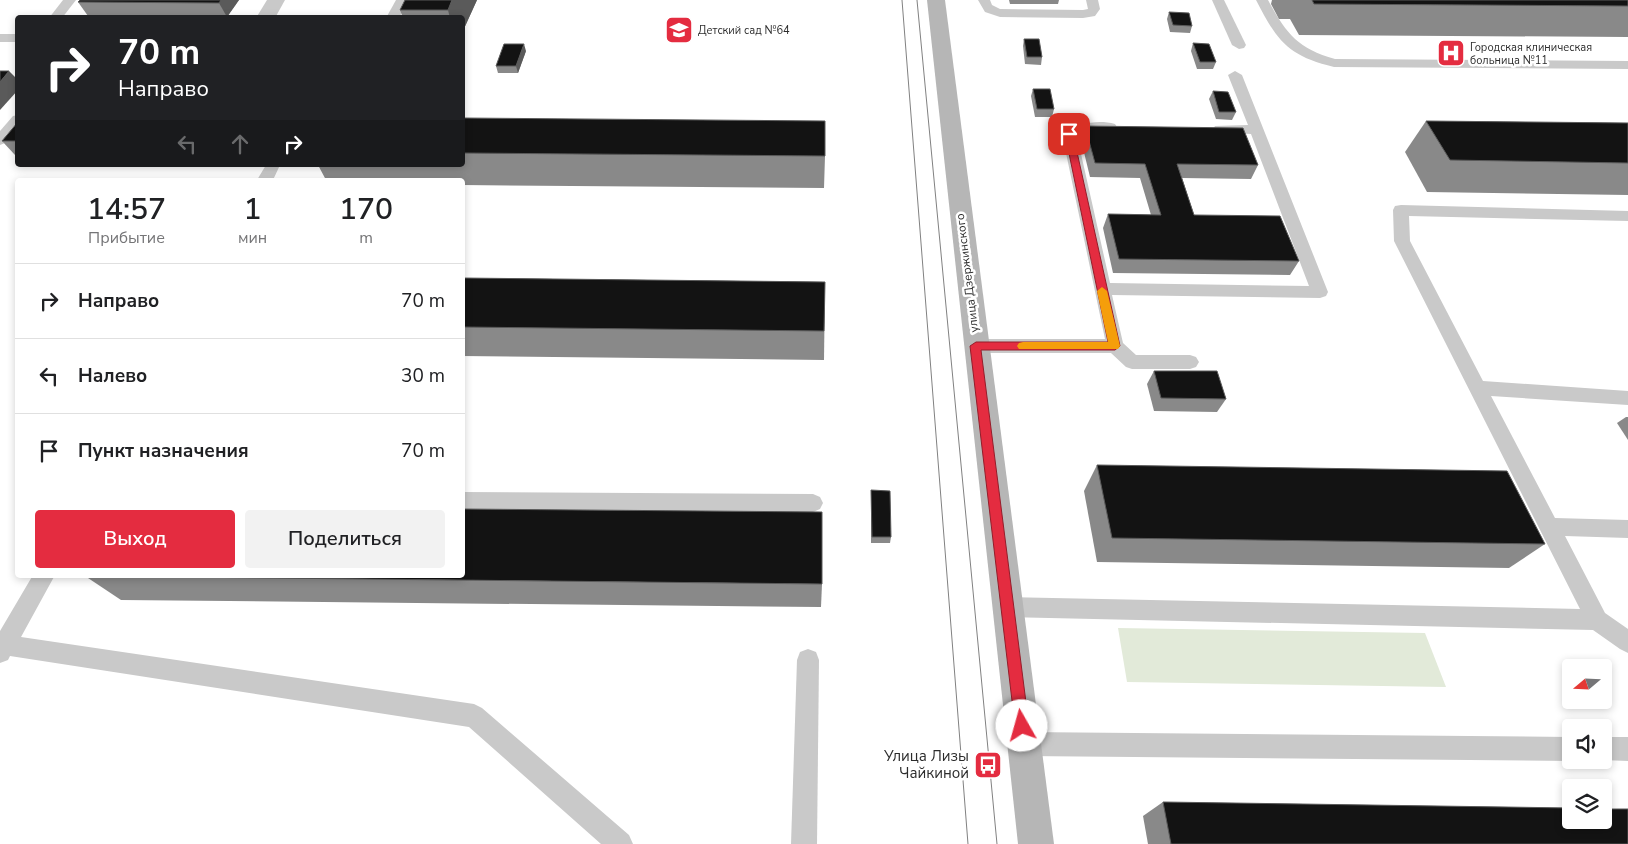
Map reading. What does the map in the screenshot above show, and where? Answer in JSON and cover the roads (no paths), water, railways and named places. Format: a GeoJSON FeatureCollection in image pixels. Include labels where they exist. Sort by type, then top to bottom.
{"type":"FeatureCollection","features":[{"type":"Feature","properties":{"kind":"main road","name":"улица Дзержинского"},"geometry":{"type":"LineString","coordinates":[[936,0],[1036,844]]}},
{"type":"Feature","properties":{"kind":"street"},"geometry":{"type":"LineString","coordinates":[[267,15],[276,0]]}},
{"type":"Feature","properties":{"kind":"lane"},"geometry":{"type":"LineString","coordinates":[[58,15],[70,0]]}},
{"type":"Feature","properties":{"kind":"lane"},"geometry":{"type":"LineString","coordinates":[[394,15],[402,0]]}},
{"type":"Feature","properties":{"kind":"lane"},"geometry":{"type":"LineString","coordinates":[[984,0],[985,5],[990,11],[1000,13],[1083,14],[1091,13],[1094,9],[1092,0]]}},
{"type":"Feature","properties":{"kind":"lane"},"geometry":{"type":"LineString","coordinates":[[1218,0],[1239,45]]}},
{"type":"Feature","properties":{"kind":"lane"},"geometry":{"type":"LineString","coordinates":[[1262,0],[1284,40],[1307,54],[1334,63],[1628,65]]}},
{"type":"Feature","properties":{"kind":"lane"},"geometry":{"type":"LineString","coordinates":[[0,38],[15,38]]}},
{"type":"Feature","properties":{"kind":"lane"},"geometry":{"type":"LineString","coordinates":[[1102,288],[1320,292],[1235,75]]}},
{"type":"Feature","properties":{"kind":"lane"},"geometry":{"type":"LineString","coordinates":[[0,140],[15,122]]}},
{"type":"Feature","properties":{"kind":"lane"},"geometry":{"type":"LineString","coordinates":[[1126,128],[1086,127],[1069,134],[1115,346],[1132,362],[1190,362]]}},
{"type":"Feature","properties":{"kind":"lane"},"geometry":{"type":"LineString","coordinates":[[1205,129],[1255,130]]}},
{"type":"Feature","properties":{"kind":"lane"},"geometry":{"type":"LineString","coordinates":[[1628,216],[1401,210],[1402,241],[1548,527],[1597,620],[1628,642]]}},
{"type":"Feature","properties":{"kind":"lane"},"geometry":{"type":"LineString","coordinates":[[976,346],[1115,346]]}},
{"type":"Feature","properties":{"kind":"lane"},"geometry":{"type":"LineString","coordinates":[[1478,388],[1628,398]]}},
{"type":"Feature","properties":{"kind":"lane"},"geometry":{"type":"LineString","coordinates":[[465,501],[813,503]]}},
{"type":"Feature","properties":{"kind":"lane"},"geometry":{"type":"LineString","coordinates":[[1548,527],[1628,528]]}},
{"type":"Feature","properties":{"kind":"lane"},"geometry":{"type":"LineString","coordinates":[[42,578],[2,649],[474,716],[620,844]]}},
{"type":"Feature","properties":{"kind":"lane"},"geometry":{"type":"LineString","coordinates":[[1007,607],[1597,620]]}},
{"type":"Feature","properties":{"kind":"lane"},"geometry":{"type":"LineString","coordinates":[[804,844],[808,660]]}},
{"type":"Feature","properties":{"kind":"lane"},"geometry":{"type":"LineString","coordinates":[[1024,744],[1562,749]]}},
{"type":"Feature","properties":{"kind":"lane"},"geometry":{"type":"LineString","coordinates":[[1612,749],[1628,750]]}},
{"type":"Feature","properties":{"kind":"tram line"},"geometry":{"type":"LineString","coordinates":[[902,0],[968,844]]}},
{"type":"Feature","properties":{"kind":"tram line"},"geometry":{"type":"LineString","coordinates":[[917,0],[997,844]]}},
{"type":"Feature","properties":{"kind":"place","name":"Детский сад №64"},"geometry":{"type":"Point","coordinates":[679,30]}},
{"type":"Feature","properties":{"kind":"place","name":"Городская клиническая больница №11"},"geometry":{"type":"Point","coordinates":[1451,53]}},
{"type":"Feature","properties":{"kind":"place","name":"Улица Лизы Чайкиной"},"geometry":{"type":"Point","coordinates":[988,765]}}]}
